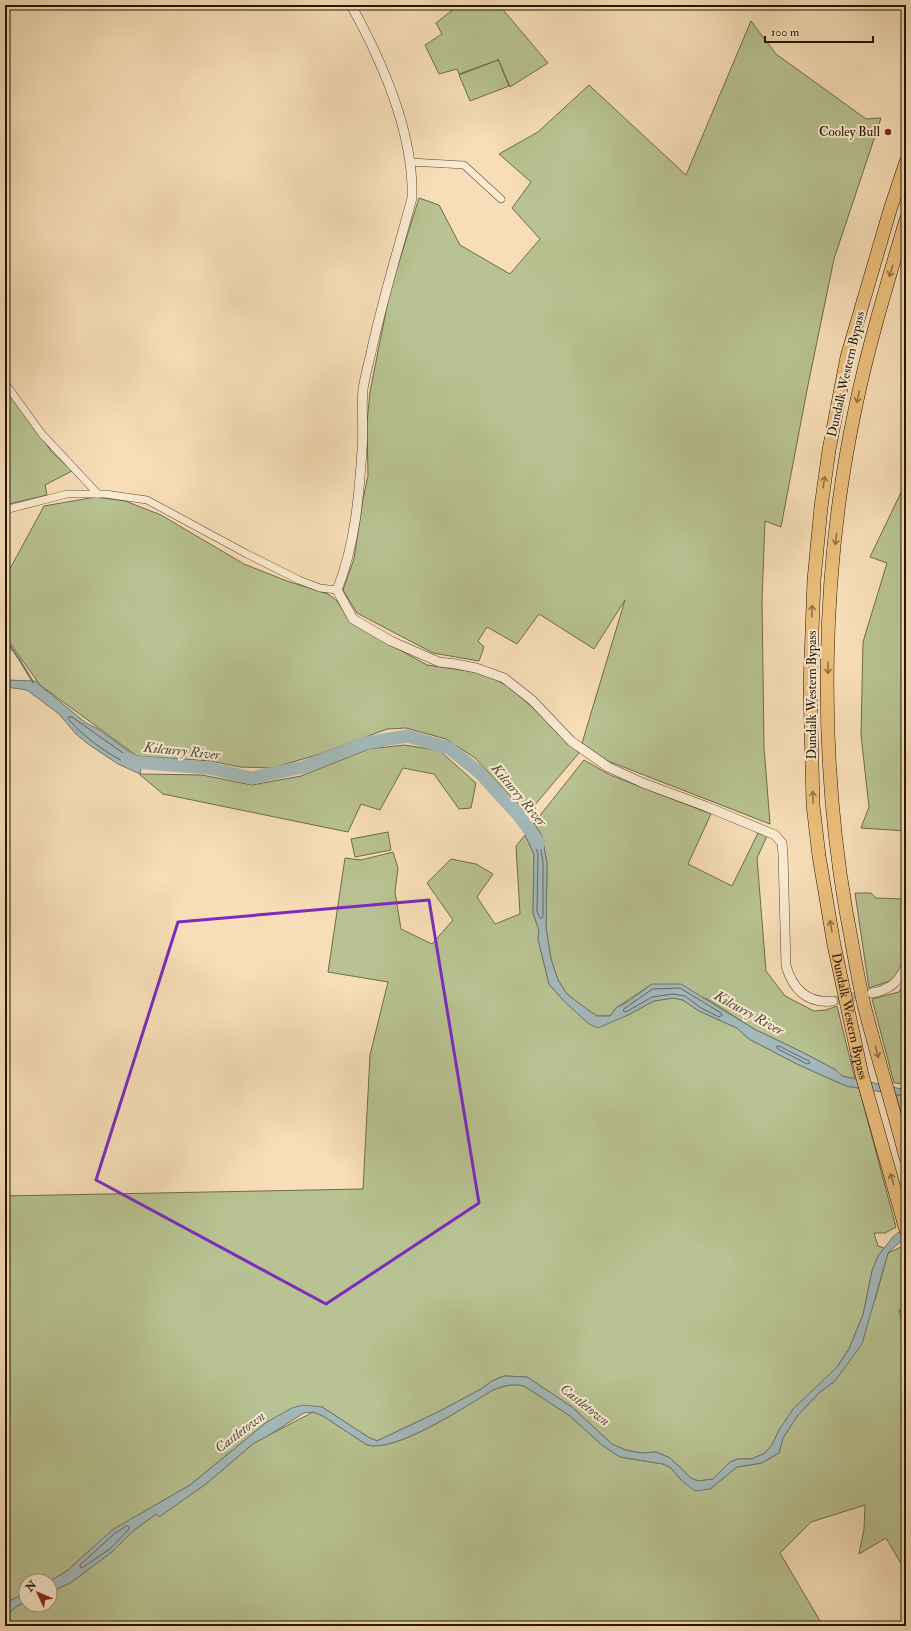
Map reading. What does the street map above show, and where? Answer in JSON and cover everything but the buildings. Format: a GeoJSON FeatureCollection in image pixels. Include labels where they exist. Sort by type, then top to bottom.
{"type":"FeatureCollection","features":[{"type":"Feature","properties":{"kind":"highway","name":"Dundalk Western Bypass"},"geometry":{"type":"LineString","coordinates":[[906,162],[890,210],[847,357],[829,450],[820,507],[814,580],[810,685],[813,806],[819,856],[834,945],[869,1102],[906,1230]]}},
{"type":"Feature","properties":{"kind":"highway","name":"Dundalk Western Bypass"},"geometry":{"type":"LineString","coordinates":[[906,220],[870,345],[846,459],[833,562],[828,666],[831,776],[836,833],[846,908],[864,1005],[906,1158]]}},
{"type":"Feature","properties":{"kind":"street"},"geometry":{"type":"LineString","coordinates":[[337,590],[346,568],[354,532],[362,448],[361,427],[363,389],[383,299],[412,198],[413,182],[399,115],[376,53],[351,5]]}},
{"type":"Feature","properties":{"kind":"street"},"geometry":{"type":"LineString","coordinates":[[410,162],[464,165],[501,199]]}},
{"type":"Feature","properties":{"kind":"street"},"geometry":{"type":"LineString","coordinates":[[5,383],[42,434],[98,494]]}},
{"type":"Feature","properties":{"kind":"street"},"geometry":{"type":"LineString","coordinates":[[5,510],[67,494],[98,494],[147,500],[247,554],[299,580],[320,588],[337,590]]}},
{"type":"Feature","properties":{"kind":"street"},"geometry":{"type":"LineString","coordinates":[[337,590],[353,619],[391,641],[439,662],[476,668],[504,678],[532,700],[571,741],[608,767],[643,783],[775,835],[782,843],[786,966],[790,979],[796,988],[805,996],[823,1002],[833,1001]]}},
{"type":"Feature","properties":{"kind":"street"},"geometry":{"type":"LineString","coordinates":[[872,993],[890,988],[899,980],[906,965]]}},
{"type":"Feature","properties":{"kind":"highlighted area"},"geometry":{"type":"Polygon","coordinates":[[[429,900],[479,1203],[326,1304],[96,1180],[178,922],[429,900]]]}},
{"type":"Feature","properties":{"kind":"green space"},"geometry":{"type":"Polygon","coordinates":[[[459,5],[499,5],[548,63],[510,87],[498,59],[509,86],[470,101],[459,75],[498,60],[459,74],[457,69],[439,74],[425,45],[442,34],[436,23],[459,5]]]}},
{"type":"Feature","properties":{"kind":"green space"},"geometry":{"type":"Polygon","coordinates":[[[751,21],[776,54],[866,119],[881,118],[834,259],[781,527],[765,521],[762,600],[764,747],[770,824],[608,761],[582,743],[625,600],[594,649],[539,614],[517,644],[487,627],[478,641],[484,647],[479,661],[433,653],[357,613],[343,590],[354,559],[368,476],[367,423],[370,392],[390,291],[419,198],[439,205],[460,245],[510,274],[540,239],[512,208],[531,182],[499,154],[538,132],[589,85],[686,175],[751,21]]]}},
{"type":"Feature","properties":{"kind":"green space"},"geometry":{"type":"Polygon","coordinates":[[[5,387],[51,451],[72,471],[45,485],[47,495],[5,505],[5,387]]]}},
{"type":"Feature","properties":{"kind":"green space"},"geometry":{"type":"Polygon","coordinates":[[[906,482],[906,831],[861,828],[869,807],[861,735],[863,642],[887,563],[870,557],[906,482]]]}},
{"type":"Feature","properties":{"kind":"green space"},"geometry":{"type":"Polygon","coordinates":[[[96,497],[125,501],[161,515],[244,564],[287,581],[328,594],[337,601],[351,623],[427,665],[482,673],[508,686],[540,714],[579,753],[527,814],[475,758],[446,739],[406,728],[387,729],[320,754],[272,768],[240,767],[211,761],[137,756],[40,685],[5,636],[5,578],[44,506],[96,497]]]}},
{"type":"Feature","properties":{"kind":"green space"},"geometry":{"type":"Polygon","coordinates":[[[405,745],[440,751],[476,783],[471,808],[459,809],[434,774],[403,768],[380,810],[361,804],[348,832],[163,794],[139,774],[202,775],[252,785],[301,776],[369,749],[405,745]]]}},
{"type":"Feature","properties":{"kind":"green space"},"geometry":{"type":"Polygon","coordinates":[[[584,760],[610,775],[711,814],[688,864],[732,886],[758,833],[767,836],[757,858],[766,971],[785,996],[814,1011],[826,1010],[837,1006],[855,1079],[842,1076],[836,1070],[754,1029],[707,999],[652,984],[616,1008],[610,1016],[597,1016],[567,994],[558,980],[551,959],[546,928],[547,863],[542,836],[534,823],[584,760]]]}},
{"type":"Feature","properties":{"kind":"green space"},"geometry":{"type":"Polygon","coordinates":[[[388,832],[391,850],[355,857],[351,839],[388,832]]]}},
{"type":"Feature","properties":{"kind":"green space"},"geometry":{"type":"Polygon","coordinates":[[[525,835],[534,854],[533,913],[539,930],[538,939],[549,984],[564,1001],[589,1024],[628,1015],[654,1001],[673,998],[683,1000],[699,1011],[737,1028],[749,1039],[797,1064],[846,1086],[859,1088],[896,1227],[885,1233],[874,1233],[878,1246],[884,1248],[878,1256],[872,1271],[863,1315],[849,1349],[837,1367],[779,1430],[772,1445],[765,1453],[752,1459],[738,1459],[730,1462],[713,1479],[698,1481],[691,1478],[670,1458],[656,1452],[642,1453],[625,1450],[612,1444],[572,1407],[527,1377],[504,1376],[492,1381],[481,1389],[438,1412],[377,1441],[368,1437],[322,1407],[267,1422],[190,1485],[140,1514],[91,1549],[68,1570],[58,1576],[58,1573],[18,1573],[18,1597],[5,1603],[5,1196],[363,1189],[370,1055],[388,982],[328,972],[345,858],[361,860],[393,852],[398,868],[395,892],[401,929],[432,944],[453,920],[427,883],[451,859],[476,864],[493,874],[477,897],[495,924],[520,914],[516,846],[525,835]]]}},
{"type":"Feature","properties":{"kind":"green space"},"geometry":{"type":"Polygon","coordinates":[[[855,893],[871,893],[876,898],[904,899],[906,903],[906,943],[902,964],[898,973],[893,979],[869,988],[855,893]]]}},
{"type":"Feature","properties":{"kind":"green space"},"geometry":{"type":"Polygon","coordinates":[[[906,981],[906,1084],[894,1083],[872,999],[899,992],[906,981]]]}},
{"type":"Feature","properties":{"kind":"green space"},"geometry":{"type":"Polygon","coordinates":[[[896,1095],[906,1096],[906,1132],[896,1095]]]}},
{"type":"Feature","properties":{"kind":"green space"},"geometry":{"type":"Polygon","coordinates":[[[901,1247],[906,1265],[906,1313],[899,1310],[906,1337],[906,1572],[886,1538],[859,1554],[864,1529],[865,1505],[811,1522],[780,1553],[823,1626],[11,1626],[9,1613],[18,1606],[18,1613],[58,1613],[58,1588],[70,1583],[113,1551],[133,1531],[156,1514],[160,1516],[206,1484],[254,1443],[313,1412],[323,1416],[367,1445],[380,1446],[413,1435],[449,1417],[493,1390],[508,1385],[520,1385],[524,1386],[570,1416],[602,1445],[620,1457],[663,1464],[671,1468],[682,1481],[710,1489],[737,1467],[762,1463],[779,1453],[783,1438],[798,1415],[820,1392],[835,1381],[875,1300],[888,1253],[901,1247]]]}},
{"type":"Feature","properties":{"kind":"water"},"geometry":{"type":"Polygon","coordinates":[[[7,680],[35,681],[86,723],[98,729],[142,761],[140,774],[118,764],[88,744],[76,734],[59,714],[27,690],[6,687],[7,680]]]}},
{"type":"Feature","properties":{"kind":"water"},"geometry":{"type":"Polygon","coordinates":[[[534,823],[542,836],[547,863],[546,928],[551,959],[558,980],[567,994],[588,1010],[597,1016],[610,1016],[616,1008],[629,1001],[652,984],[681,984],[754,1029],[836,1070],[842,1076],[906,1090],[906,1096],[846,1086],[797,1064],[749,1039],[737,1028],[699,1011],[683,1000],[673,998],[654,1001],[628,1015],[598,1028],[589,1024],[564,1001],[549,984],[538,939],[539,930],[533,913],[534,854],[525,835],[534,823]]]}},
{"type":"Feature","properties":{"kind":"water"},"geometry":{"type":"Polygon","coordinates":[[[906,1226],[906,1236],[888,1253],[862,1344],[835,1381],[820,1392],[798,1415],[783,1438],[779,1453],[762,1463],[737,1467],[710,1489],[695,1491],[682,1481],[671,1468],[663,1464],[620,1457],[602,1445],[570,1416],[524,1386],[520,1385],[508,1385],[493,1390],[449,1417],[431,1426],[395,1442],[380,1446],[367,1445],[323,1416],[313,1412],[304,1413],[254,1443],[206,1484],[159,1517],[156,1514],[133,1531],[113,1551],[70,1583],[58,1588],[58,1576],[68,1570],[112,1530],[190,1485],[267,1422],[292,1408],[303,1405],[322,1407],[368,1437],[377,1441],[438,1412],[481,1389],[492,1381],[504,1376],[527,1377],[572,1407],[612,1444],[625,1450],[642,1453],[656,1452],[670,1458],[691,1478],[698,1481],[713,1479],[730,1462],[738,1459],[752,1459],[765,1453],[772,1445],[779,1430],[793,1409],[837,1367],[849,1349],[863,1315],[872,1271],[878,1256],[893,1237],[906,1226]]]}},
{"type":"Feature","properties":{"kind":"water"},"geometry":{"type":"Polygon","coordinates":[[[18,1597],[18,1606],[9,1613],[11,1626],[5,1626],[5,1603],[18,1597]]]}},
{"type":"Feature","properties":{"kind":"waterway","name":"Kilcurry River"},"geometry":{"type":"LineString","coordinates":[[5,639],[33,682]]}},
{"type":"Feature","properties":{"kind":"waterway","name":"Kilcurry River"},"geometry":{"type":"LineString","coordinates":[[127,758],[133,762],[209,768],[251,778],[304,767],[366,743],[407,736],[449,748],[480,773],[519,816],[539,843]]}},
{"type":"Feature","properties":{"kind":"tunnel"},"geometry":{"type":"LineString","coordinates":[[833,1001],[867,994]]}},
{"type":"Feature","properties":{"kind":"place","name":"Cooley Bull"},"geometry":{"type":"Point","coordinates":[888,132]}},
{"type":"Feature","properties":{"kind":"water label","name":"Castletown"},"geometry":{"type":"Point","coordinates":[585,1405]}},
{"type":"Feature","properties":{"kind":"water label","name":"Castletown"},"geometry":{"type":"Point","coordinates":[240,1432]}}]}
